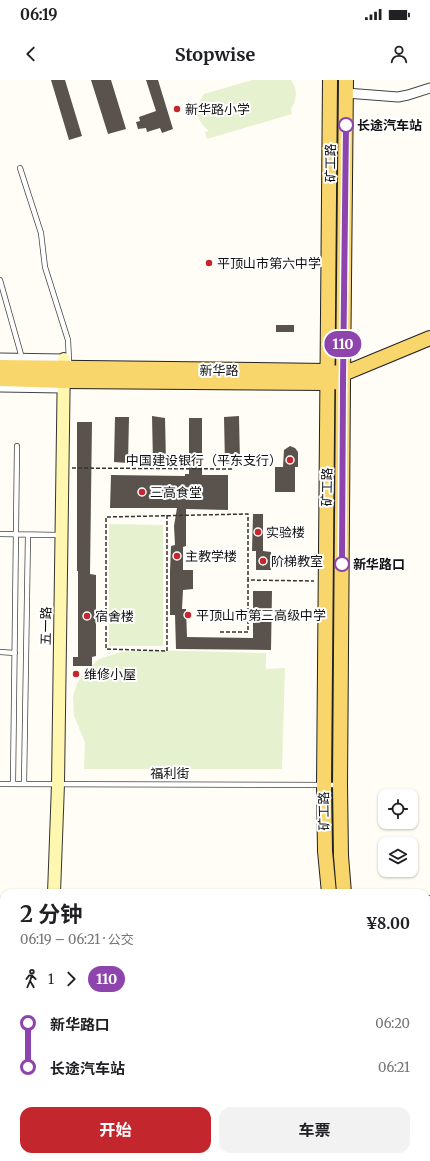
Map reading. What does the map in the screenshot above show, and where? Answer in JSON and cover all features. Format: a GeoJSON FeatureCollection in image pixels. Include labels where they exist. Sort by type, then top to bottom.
{"type":"FeatureCollection","features":[{"type":"Feature","properties":{"kind":"main road","name":"矿工路"},"geometry":{"type":"LineString","coordinates":[[329,889],[324,851],[324,785],[330,80]]}},
{"type":"Feature","properties":{"kind":"main road","name":"矿工路"},"geometry":{"type":"LineString","coordinates":[[344,889],[341,856],[340,785],[346,87]]}},
{"type":"Feature","properties":{"kind":"main road","name":"新华路"},"geometry":{"type":"LineString","coordinates":[[343,378],[430,338]]}},
{"type":"Feature","properties":{"kind":"main road","name":"新华路"},"geometry":{"type":"LineString","coordinates":[[0,367],[64,373],[343,378],[430,346]]}},
{"type":"Feature","properties":{"kind":"main road","name":"新华路"},"geometry":{"type":"LineString","coordinates":[[0,379],[64,373]]}},
{"type":"Feature","properties":{"kind":"street"},"geometry":{"type":"LineString","coordinates":[[346,87],[398,96],[408,95],[430,88]]}},
{"type":"Feature","properties":{"kind":"street"},"geometry":{"type":"LineString","coordinates":[[0,358],[22,358],[64,373]]}},
{"type":"Feature","properties":{"kind":"street"},"geometry":{"type":"LineString","coordinates":[[0,387],[64,373]]}},
{"type":"Feature","properties":{"kind":"street","name":"五一路"},"geometry":{"type":"LineString","coordinates":[[54,889],[58,784],[64,373]]}},
{"type":"Feature","properties":{"kind":"lane"},"geometry":{"type":"LineString","coordinates":[[20,168],[41,233],[45,267],[68,340],[64,373]]}},
{"type":"Feature","properties":{"kind":"lane"},"geometry":{"type":"LineString","coordinates":[[0,280],[22,358]]}},
{"type":"Feature","properties":{"kind":"lane"},"geometry":{"type":"LineString","coordinates":[[13,784],[17,446]]}},
{"type":"Feature","properties":{"kind":"lane"},"geometry":{"type":"LineString","coordinates":[[0,534],[61,535]]}},
{"type":"Feature","properties":{"kind":"lane"},"geometry":{"type":"LineString","coordinates":[[24,784],[28,535]]}},
{"type":"Feature","properties":{"kind":"lane"},"geometry":{"type":"LineString","coordinates":[[0,652],[15,653]]}},
{"type":"Feature","properties":{"kind":"lane","name":"福利街"},"geometry":{"type":"LineString","coordinates":[[0,784],[340,785]]}},
{"type":"Feature","properties":{"kind":"path"},"geometry":{"type":"LineString","coordinates":[[73,468],[232,469]]}},
{"type":"Feature","properties":{"kind":"path"},"geometry":{"type":"LineString","coordinates":[[167,515],[167,651],[106,649],[106,517],[167,515],[248,514],[248,632],[220,632]]}},
{"type":"Feature","properties":{"kind":"path"},"geometry":{"type":"LineString","coordinates":[[248,580],[326,581]]}},
{"type":"Feature","properties":{"kind":"green space"},"geometry":{"type":"Polygon","coordinates":[[[252,80],[291,80],[296,91],[295,102],[291,109],[292,114],[207,139],[205,132],[209,131],[201,122],[197,109],[204,94],[252,80]]]}},
{"type":"Feature","properties":{"kind":"green space"},"geometry":{"type":"Polygon","coordinates":[[[109,524],[163,525],[163,646],[109,646],[109,524]]]}},
{"type":"Feature","properties":{"kind":"green space"},"geometry":{"type":"Polygon","coordinates":[[[148,650],[266,653],[266,669],[285,668],[282,769],[84,769],[85,742],[74,716],[73,696],[77,684],[83,674],[99,659],[121,652],[148,650]]]}},
{"type":"Feature","properties":{"kind":"building"},"geometry":{"type":"Polygon","coordinates":[[[51,80],[65,80],[82,136],[69,140],[51,80]]]}},
{"type":"Feature","properties":{"kind":"building"},"geometry":{"type":"Polygon","coordinates":[[[91,80],[111,80],[126,129],[108,134],[91,80]]]}},
{"type":"Feature","properties":{"kind":"building"},"geometry":{"type":"Polygon","coordinates":[[[146,80],[158,80],[173,129],[162,133],[160,128],[147,132],[146,128],[138,129],[136,122],[140,121],[139,117],[156,111],[146,80]]]}},
{"type":"Feature","properties":{"kind":"building"},"geometry":{"type":"Polygon","coordinates":[[[276,325],[294,325],[294,332],[276,332],[276,325]]]}},
{"type":"Feature","properties":{"kind":"building"},"geometry":{"type":"Polygon","coordinates":[[[152,416],[165,418],[166,462],[153,463],[152,416]]]}},
{"type":"Feature","properties":{"kind":"building"},"geometry":{"type":"Polygon","coordinates":[[[239,416],[240,463],[225,464],[224,417],[239,416]]]}},
{"type":"Feature","properties":{"kind":"building"},"geometry":{"type":"Polygon","coordinates":[[[115,417],[129,417],[128,463],[114,462],[115,417]]]}},
{"type":"Feature","properties":{"kind":"building"},"geometry":{"type":"Polygon","coordinates":[[[189,418],[202,418],[202,475],[228,475],[228,510],[186,509],[186,546],[183,547],[183,570],[193,570],[193,589],[183,590],[182,609],[186,609],[187,637],[253,638],[253,591],[272,591],[271,650],[176,649],[175,615],[170,615],[170,571],[171,546],[175,545],[174,526],[177,508],[110,508],[111,475],[185,476],[185,474],[189,474],[189,418]]]}},
{"type":"Feature","properties":{"kind":"building"},"geometry":{"type":"Polygon","coordinates":[[[77,422],[92,422],[90,574],[96,575],[96,656],[92,657],[92,666],[73,666],[73,657],[78,657],[77,422]]]}},
{"type":"Feature","properties":{"kind":"building"},"geometry":{"type":"Polygon","coordinates":[[[290,446],[295,448],[298,452],[298,467],[295,467],[295,492],[275,492],[275,467],[283,467],[284,450],[290,446]]]}},
{"type":"Feature","properties":{"kind":"building"},"geometry":{"type":"Polygon","coordinates":[[[253,514],[263,514],[263,551],[271,552],[271,570],[256,570],[256,551],[252,551],[253,514]]]}},
{"type":"Feature","properties":{"kind":"bus line","name":"110"},"geometry":{"type":"LineString","coordinates":[[342,564],[346,125]]}},
{"type":"Feature","properties":{"kind":"place","name":"新华路小学"},"geometry":{"type":"Point","coordinates":[177,109]}},
{"type":"Feature","properties":{"kind":"place","name":"长途汽车站"},"geometry":{"type":"Point","coordinates":[346,125]}},
{"type":"Feature","properties":{"kind":"place","name":"平顶山市第六中学"},"geometry":{"type":"Point","coordinates":[209,263]}},
{"type":"Feature","properties":{"kind":"place","name":"中国建设银行（平东支行）"},"geometry":{"type":"Point","coordinates":[290,460]}},
{"type":"Feature","properties":{"kind":"place","name":"三高食堂"},"geometry":{"type":"Point","coordinates":[142,492]}},
{"type":"Feature","properties":{"kind":"place","name":"实验楼"},"geometry":{"type":"Point","coordinates":[258,532]}},
{"type":"Feature","properties":{"kind":"place","name":"主教学楼"},"geometry":{"type":"Point","coordinates":[177,556]}},
{"type":"Feature","properties":{"kind":"place","name":"阶梯教室"},"geometry":{"type":"Point","coordinates":[263,561]}},
{"type":"Feature","properties":{"kind":"place","name":"新华路口"},"geometry":{"type":"Point","coordinates":[342,564]}},
{"type":"Feature","properties":{"kind":"place","name":"平顶山市第三高级中学"},"geometry":{"type":"Point","coordinates":[188,615]}},
{"type":"Feature","properties":{"kind":"place","name":"宿舍楼"},"geometry":{"type":"Point","coordinates":[87,616]}},
{"type":"Feature","properties":{"kind":"place","name":"维修小屋"},"geometry":{"type":"Point","coordinates":[76,674]}}]}
